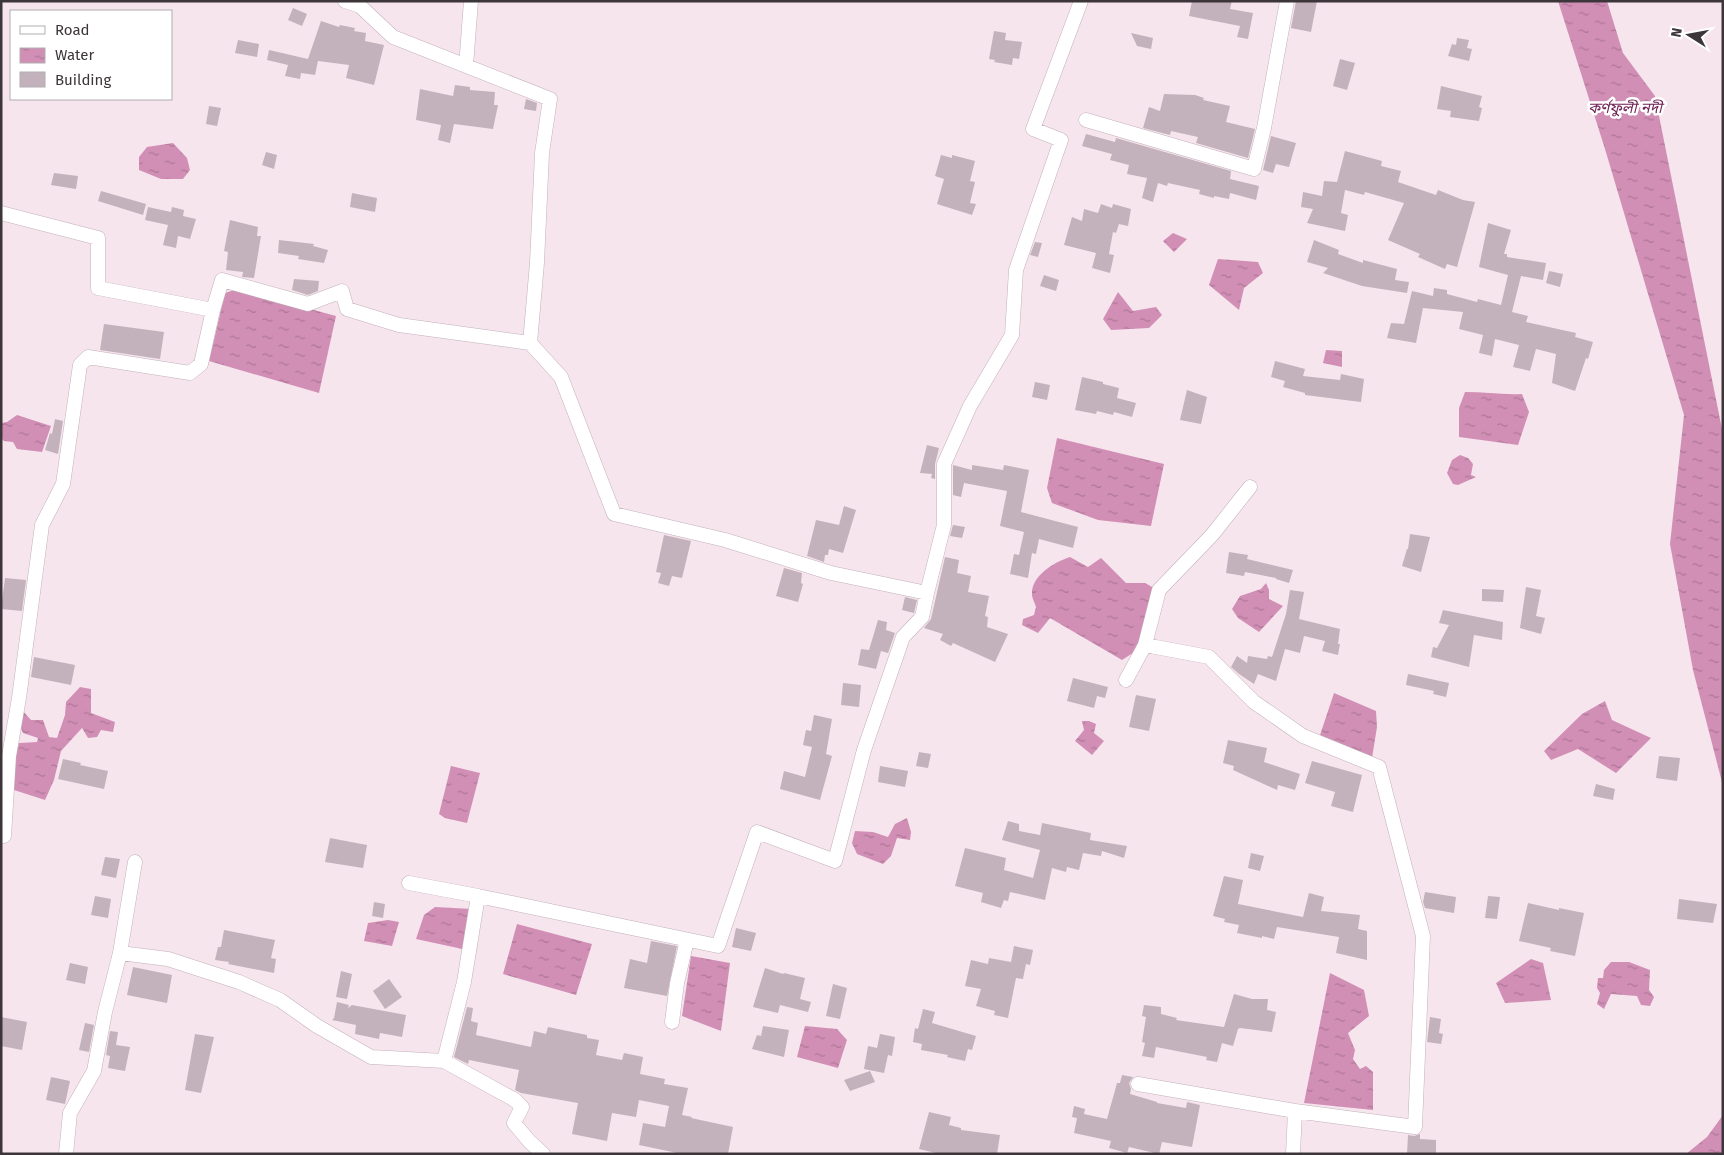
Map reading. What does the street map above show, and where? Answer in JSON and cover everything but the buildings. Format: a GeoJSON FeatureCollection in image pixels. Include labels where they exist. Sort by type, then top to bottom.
{"type":"FeatureCollection","features":[{"type":"Feature","properties":{"kind":"street"},"geometry":{"type":"LineString","coordinates":[[345,1],[360,6],[393,37],[550,99],[542,153],[537,263],[530,343]]}},
{"type":"Feature","properties":{"kind":"street"},"geometry":{"type":"LineString","coordinates":[[466,66],[471,1]]}},
{"type":"Feature","properties":{"kind":"street"},"geometry":{"type":"LineString","coordinates":[[409,883],[718,946],[757,832],[835,861],[864,750],[904,637],[922,617],[944,525],[944,464],[970,406],[1012,335],[1016,270],[1061,140],[1033,129],[1081,1]]}},
{"type":"Feature","properties":{"kind":"street"},"geometry":{"type":"LineString","coordinates":[[1086,120],[1254,169],[1264,128],[1287,1]]}},
{"type":"Feature","properties":{"kind":"street"},"geometry":{"type":"LineString","coordinates":[[1,213],[98,238],[98,288],[213,310]]}},
{"type":"Feature","properties":{"kind":"street"},"geometry":{"type":"LineString","coordinates":[[4,836],[9,756],[19,698],[42,525],[63,484],[80,365],[88,357],[190,373],[201,364],[222,280],[308,304],[342,291],[347,309],[399,325],[530,343],[561,377],[614,514],[725,540],[830,573],[927,593]]}},
{"type":"Feature","properties":{"kind":"street"},"geometry":{"type":"LineString","coordinates":[[1126,680],[1145,645],[1159,590],[1212,535],[1250,487]]}},
{"type":"Feature","properties":{"kind":"street"},"geometry":{"type":"LineString","coordinates":[[1145,645],[1208,658],[1254,702],[1303,736],[1379,767],[1424,936],[1415,1127],[1295,1112],[1138,1084],[1256,1104],[1295,1112]]}},
{"type":"Feature","properties":{"kind":"street"},"geometry":{"type":"LineString","coordinates":[[66,1154],[70,1112],[94,1071],[105,1012],[120,953],[135,862]]}},
{"type":"Feature","properties":{"kind":"street"},"geometry":{"type":"LineString","coordinates":[[444,1061],[464,982],[478,896]]}},
{"type":"Feature","properties":{"kind":"street"},"geometry":{"type":"LineString","coordinates":[[672,1022],[687,940]]}},
{"type":"Feature","properties":{"kind":"street"},"geometry":{"type":"LineString","coordinates":[[120,953],[168,959],[240,982],[280,1000],[318,1026],[371,1057],[444,1061],[515,1100],[522,1107],[514,1123],[528,1141],[543,1154]]}},
{"type":"Feature","properties":{"kind":"street"},"geometry":{"type":"LineString","coordinates":[[1293,1154],[1295,1112]]}},
{"type":"Feature","properties":{"kind":"water","name":"কর্ণফুলী নদী"},"geometry":{"type":"Polygon","coordinates":[[[1558,1],[1607,1],[1623,53],[1655,96],[1723,434],[1723,786],[1693,670],[1670,544],[1684,415],[1605,149],[1558,1]]]}},
{"type":"Feature","properties":{"kind":"water"},"geometry":{"type":"Polygon","coordinates":[[[173,143],[187,158],[190,170],[183,179],[161,179],[139,170],[139,157],[147,147],[173,143]]]}},
{"type":"Feature","properties":{"kind":"water"},"geometry":{"type":"Polygon","coordinates":[[[1173,233],[1187,239],[1174,252],[1163,241],[1173,233]]]}},
{"type":"Feature","properties":{"kind":"water"},"geometry":{"type":"Polygon","coordinates":[[[1218,259],[1258,262],[1263,273],[1244,288],[1239,310],[1209,285],[1218,259]]]}},
{"type":"Feature","properties":{"kind":"water"},"geometry":{"type":"Polygon","coordinates":[[[237,289],[336,316],[319,393],[209,361],[225,293],[237,289]]]}},
{"type":"Feature","properties":{"kind":"water"},"geometry":{"type":"Polygon","coordinates":[[[1118,292],[1133,311],[1156,307],[1162,315],[1149,328],[1111,330],[1103,319],[1118,292]]]}},
{"type":"Feature","properties":{"kind":"water"},"geometry":{"type":"Polygon","coordinates":[[[1326,350],[1342,351],[1342,367],[1323,363],[1326,350]]]}},
{"type":"Feature","properties":{"kind":"water"},"geometry":{"type":"Polygon","coordinates":[[[1465,392],[1522,394],[1529,412],[1518,445],[1459,437],[1459,408],[1465,392]]]}},
{"type":"Feature","properties":{"kind":"water"},"geometry":{"type":"Polygon","coordinates":[[[17,415],[51,426],[42,452],[17,449],[13,442],[4,441],[1,438],[1,423],[7,422],[17,415]]]}},
{"type":"Feature","properties":{"kind":"water"},"geometry":{"type":"Polygon","coordinates":[[[1057,438],[1164,464],[1151,526],[1098,520],[1052,503],[1047,488],[1057,438]]]}},
{"type":"Feature","properties":{"kind":"water"},"geometry":{"type":"Polygon","coordinates":[[[1460,455],[1468,458],[1473,464],[1471,475],[1476,477],[1458,485],[1453,484],[1447,473],[1452,460],[1460,455]]]}},
{"type":"Feature","properties":{"kind":"water"},"geometry":{"type":"Polygon","coordinates":[[[1070,557],[1088,567],[1101,558],[1126,583],[1145,583],[1154,588],[1136,651],[1122,660],[1050,618],[1038,633],[1022,625],[1023,619],[1034,615],[1036,607],[1032,595],[1035,581],[1045,570],[1070,557]]]}},
{"type":"Feature","properties":{"kind":"water"},"geometry":{"type":"Polygon","coordinates":[[[1266,583],[1269,590],[1269,599],[1283,606],[1259,632],[1238,618],[1232,609],[1240,596],[1261,589],[1266,583]]]}},
{"type":"Feature","properties":{"kind":"water"},"geometry":{"type":"Polygon","coordinates":[[[80,687],[91,689],[91,713],[115,722],[113,732],[101,730],[97,737],[88,738],[82,728],[61,751],[54,780],[45,800],[14,790],[14,762],[19,743],[37,742],[38,738],[23,733],[18,722],[22,710],[31,720],[43,720],[49,737],[57,738],[65,715],[66,702],[80,687]]]}},
{"type":"Feature","properties":{"kind":"water"},"geometry":{"type":"Polygon","coordinates":[[[1334,693],[1376,711],[1377,727],[1372,758],[1339,746],[1320,735],[1334,693]]]}},
{"type":"Feature","properties":{"kind":"water"},"geometry":{"type":"Polygon","coordinates":[[[1605,701],[1612,720],[1651,738],[1616,773],[1578,749],[1551,760],[1544,751],[1582,714],[1605,701]]]}},
{"type":"Feature","properties":{"kind":"water"},"geometry":{"type":"Polygon","coordinates":[[[1082,721],[1096,724],[1094,733],[1104,741],[1092,755],[1075,741],[1084,730],[1082,721]]]}},
{"type":"Feature","properties":{"kind":"water"},"geometry":{"type":"Polygon","coordinates":[[[451,766],[480,773],[467,823],[445,818],[439,814],[451,766]]]}},
{"type":"Feature","properties":{"kind":"water"},"geometry":{"type":"Polygon","coordinates":[[[907,818],[911,832],[910,840],[897,838],[891,856],[883,864],[857,854],[852,843],[855,831],[873,832],[888,837],[895,824],[907,818]]]}},
{"type":"Feature","properties":{"kind":"water"},"geometry":{"type":"Polygon","coordinates":[[[435,907],[472,909],[467,950],[416,939],[424,915],[435,907]]]}},
{"type":"Feature","properties":{"kind":"water"},"geometry":{"type":"Polygon","coordinates":[[[388,920],[399,922],[392,946],[364,941],[368,923],[388,920]]]}},
{"type":"Feature","properties":{"kind":"water"},"geometry":{"type":"Polygon","coordinates":[[[517,924],[592,944],[576,995],[503,974],[517,924]]]}},
{"type":"Feature","properties":{"kind":"water"},"geometry":{"type":"Polygon","coordinates":[[[691,956],[730,963],[721,1031],[682,1016],[691,956]]]}},
{"type":"Feature","properties":{"kind":"water"},"geometry":{"type":"Polygon","coordinates":[[[1531,959],[1543,963],[1551,1000],[1505,1003],[1496,983],[1531,959]]]}},
{"type":"Feature","properties":{"kind":"water"},"geometry":{"type":"Polygon","coordinates":[[[1611,962],[1629,962],[1650,970],[1649,990],[1654,997],[1650,1006],[1641,1005],[1637,996],[1611,994],[1604,1009],[1597,1004],[1600,993],[1597,988],[1598,978],[1603,978],[1604,970],[1611,962]]]}},
{"type":"Feature","properties":{"kind":"water"},"geometry":{"type":"Polygon","coordinates":[[[1330,973],[1364,990],[1369,1016],[1348,1033],[1355,1050],[1353,1059],[1360,1069],[1366,1066],[1373,1072],[1373,1110],[1304,1103],[1330,973]]]}},
{"type":"Feature","properties":{"kind":"water"},"geometry":{"type":"Polygon","coordinates":[[[805,1026],[837,1029],[847,1040],[838,1068],[797,1057],[805,1026]]]}},
{"type":"Feature","properties":{"kind":"water"},"geometry":{"type":"Polygon","coordinates":[[[1723,1115],[1723,1154],[1686,1154],[1707,1137],[1723,1115]]]}}]}
